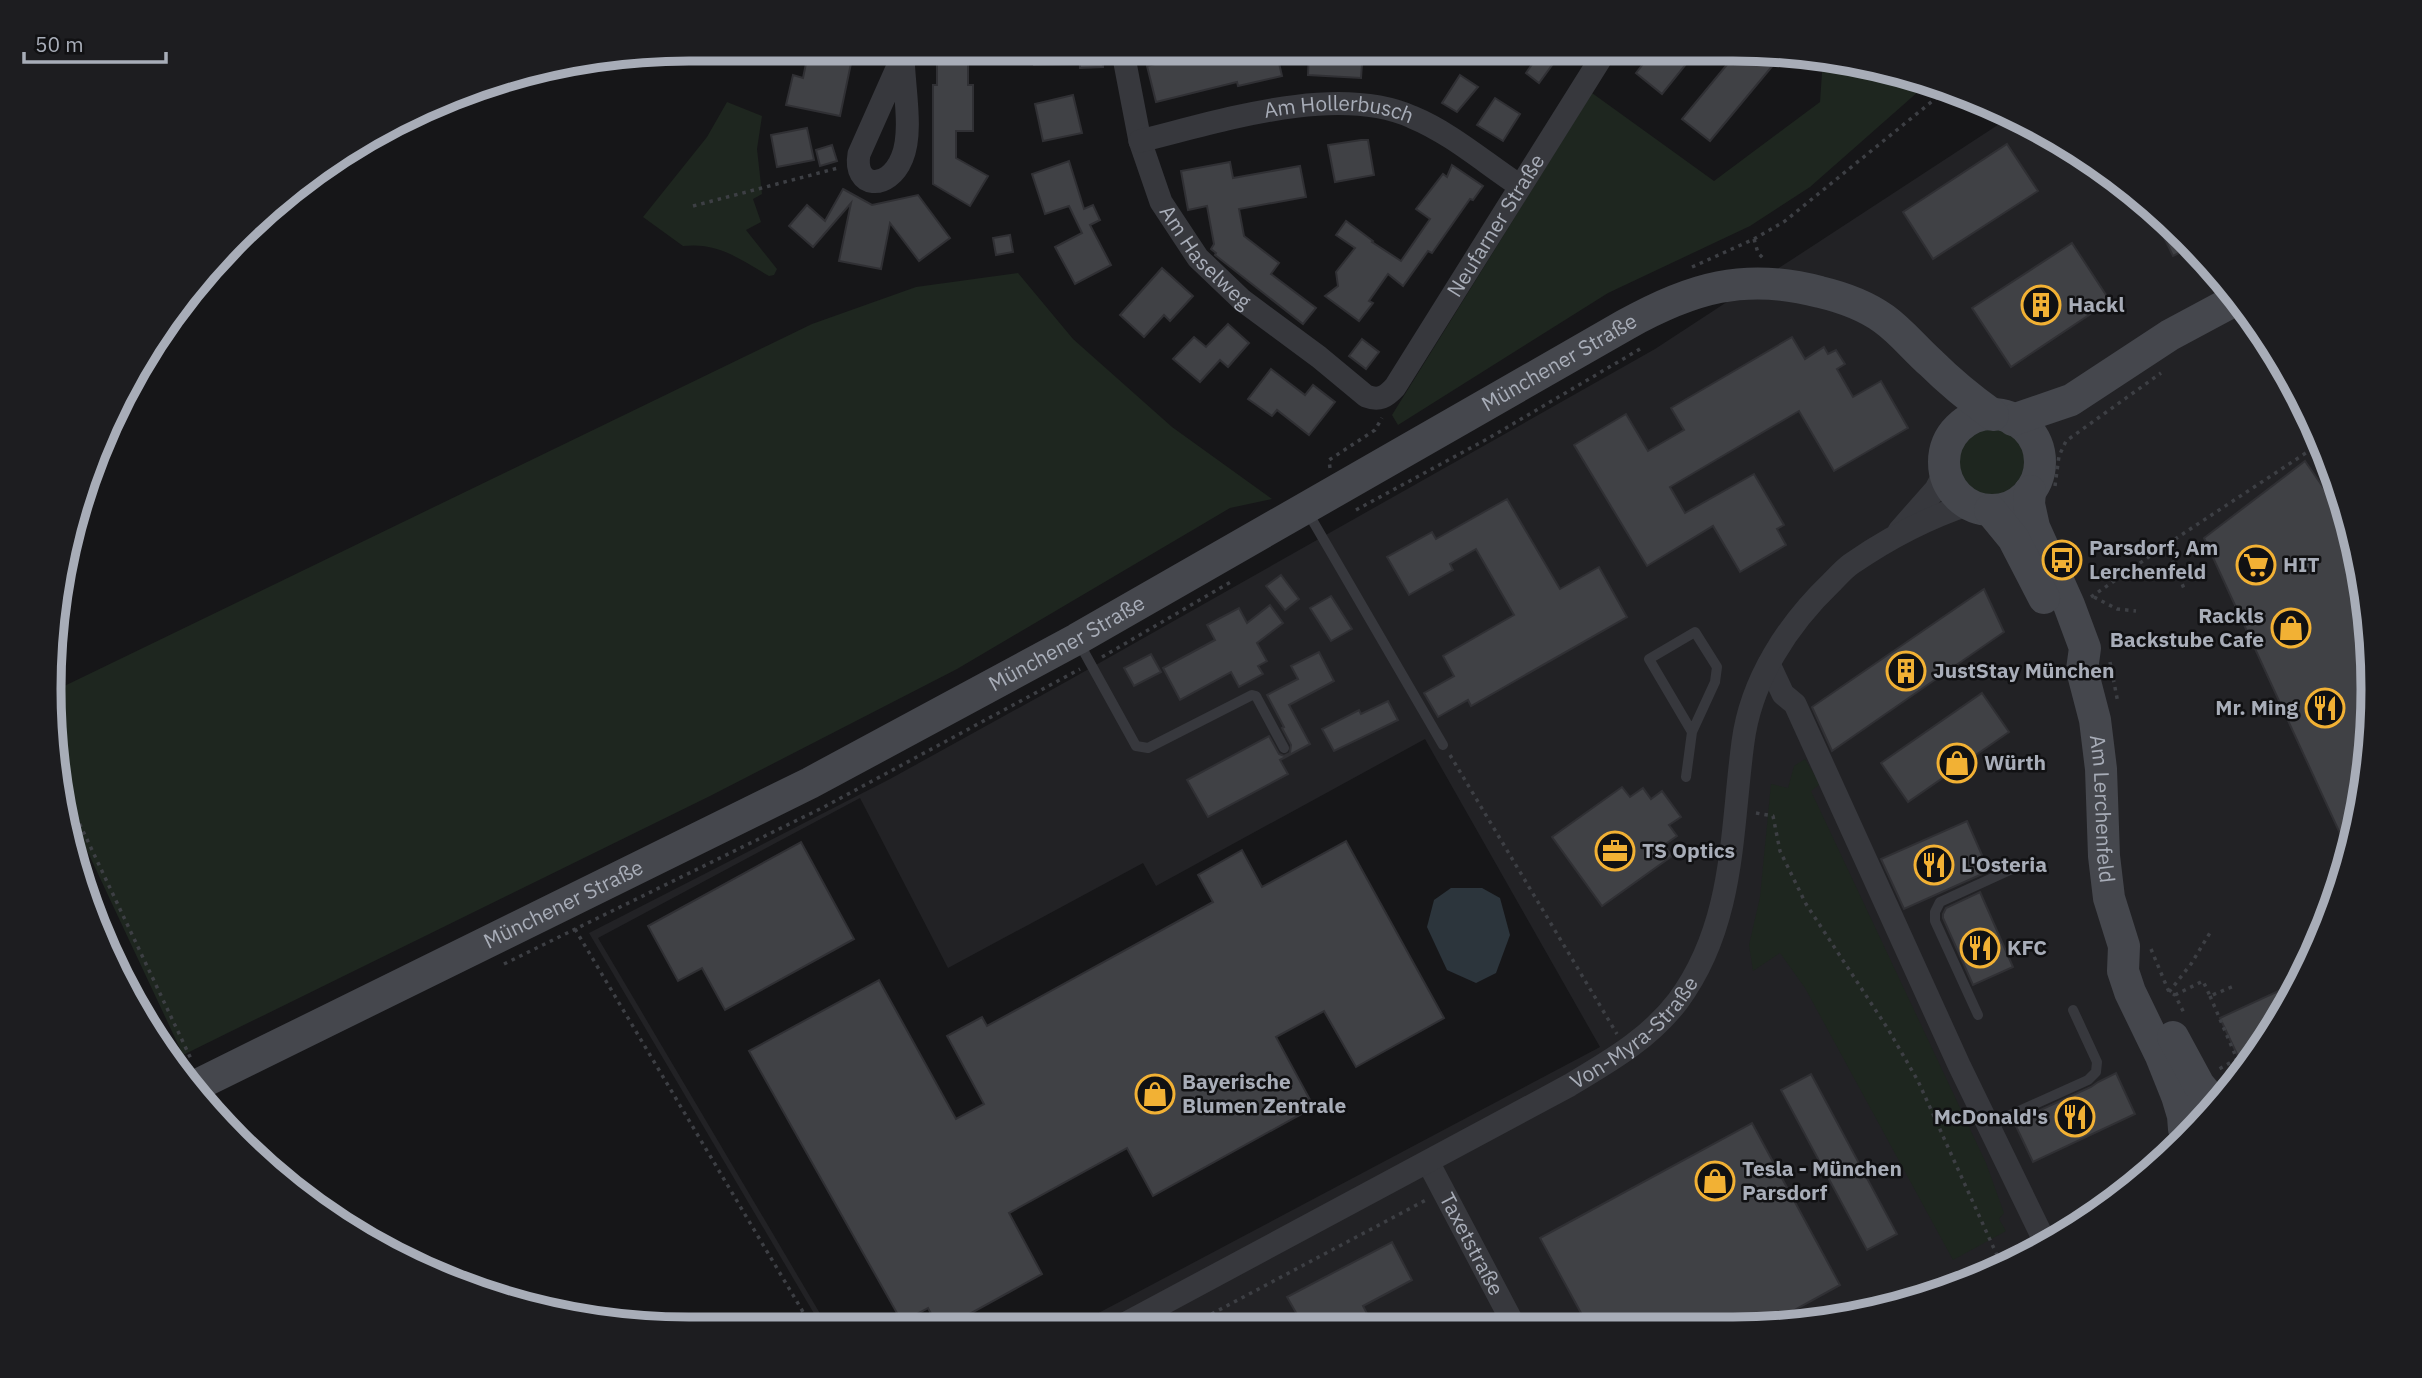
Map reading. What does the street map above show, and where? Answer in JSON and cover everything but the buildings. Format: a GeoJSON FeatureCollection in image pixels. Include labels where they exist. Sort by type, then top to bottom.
{"type":"FeatureCollection","features":[{"type":"Feature","properties":{"kind":"street"},"geometry":{"type":"LineString","coordinates":[[899,61],[859,154],[857,163],[860,172],[870,181],[880,182],[890,178],[904,154],[907,108],[904,61]]}},
{"type":"Feature","properties":{"kind":"street","name":"Am Haselweg"},"geometry":{"type":"LineString","coordinates":[[1125,61],[1140,141],[1161,202],[1198,258],[1242,300],[1366,396],[1381,398]]}},
{"type":"Feature","properties":{"kind":"street","name":"Neufarner Straße"},"geometry":{"type":"LineString","coordinates":[[1381,398],[1387,396],[1395,387],[1599,61]]}},
{"type":"Feature","properties":{"kind":"street","name":"Am Hollerbusch"},"geometry":{"type":"LineString","coordinates":[[1140,141],[1261,112],[1328,104],[1362,105],[1413,117],[1443,133],[1520,186]]}},
{"type":"Feature","properties":{"kind":"street","name":"Münchener Straße"},"geometry":{"type":"LineString","coordinates":[[201,1083],[1083,651],[1306,508],[1675,299],[1737,283],[1775,282],[1840,298],[1882,317],[1962,391],[2003,417]]}},
{"type":"Feature","properties":{"kind":"street"},"geometry":{"type":"LineString","coordinates":[[1945,472],[1945,455],[1950,439],[1968,421],[1984,415],[2003,417],[2071,400],[2170,335],[2228,304]]}},
{"type":"Feature","properties":{"kind":"street","name":"Münchener Straße"},"geometry":{"type":"LineString","coordinates":[[1930,363],[1945,401],[1950,439]]}},
{"type":"Feature","properties":{"kind":"street"},"geometry":{"type":"LineString","coordinates":[[2038,452],[2071,400]]}},
{"type":"Feature","properties":{"kind":"street"},"geometry":{"type":"LineString","coordinates":[[2003,417],[2032,436],[2038,452]]}},
{"type":"Feature","properties":{"kind":"street","name":"Am Lerchenfeld"},"geometry":{"type":"LineString","coordinates":[[2038,452],[2042,491],[2029,504],[2034,527],[2085,648],[2082,670],[2095,720],[2109,898],[2123,946],[2123,971],[2176,1092],[2186,1123]]}},
{"type":"Feature","properties":{"kind":"street","name":"Am Lerchenfeld"},"geometry":{"type":"LineString","coordinates":[[1945,472],[1951,487],[1979,507],[2013,538],[2051,612],[2065,650],[2082,670]]}},
{"type":"Feature","properties":{"kind":"street","name":"Von-Myra-Straße"},"geometry":{"type":"LineString","coordinates":[[1897,534],[1936,489],[1945,472]]}},
{"type":"Feature","properties":{"kind":"street"},"geometry":{"type":"LineString","coordinates":[[1979,507],[2012,505],[2042,491]]}},
{"type":"Feature","properties":{"kind":"street","name":"Von-Myra-Straße"},"geometry":{"type":"LineString","coordinates":[[1138,1317],[1570,1086],[1627,1051],[1656,1026],[1679,999],[1714,931],[1729,877],[1744,738],[1750,710],[1769,664],[1788,633],[1812,601],[1849,565],[1897,534],[1979,507]]}},
{"type":"Feature","properties":{"kind":"street"},"geometry":{"type":"LineString","coordinates":[[1769,664],[1783,694],[1795,704],[1858,845],[2042,1236]]}},
{"type":"Feature","properties":{"kind":"street","name":"Am Lerchenfeld"},"geometry":{"type":"LineString","coordinates":[[2123,946],[2142,969],[2179,1051],[2196,1082],[2209,1098]]}},
{"type":"Feature","properties":{"kind":"street","name":"Taxetstraße"},"geometry":{"type":"LineString","coordinates":[[1428,1162],[1510,1317]]}},
{"type":"Feature","properties":{"kind":"lane"},"geometry":{"type":"LineString","coordinates":[[1306,508],[1443,745]]}},
{"type":"Feature","properties":{"kind":"lane"},"geometry":{"type":"LineString","coordinates":[[1686,777],[1692,732],[1715,682],[1717,667],[1695,632],[1649,659],[1692,732]]}},
{"type":"Feature","properties":{"kind":"lane"},"geometry":{"type":"LineString","coordinates":[[1083,651],[1136,746],[1148,748],[1252,695],[1256,696],[1284,748]]}},
{"type":"Feature","properties":{"kind":"lane"},"geometry":{"type":"LineString","coordinates":[[1978,1015],[1935,921],[1935,912],[1940,902],[2023,864]]}},
{"type":"Feature","properties":{"kind":"lane"},"geometry":{"type":"LineString","coordinates":[[1989,1125],[2088,1080],[2096,1072],[2097,1062],[2073,1010]]}},
{"type":"Feature","properties":{"kind":"path"},"geometry":{"type":"LineString","coordinates":[[1754,239],[1785,221],[1823,192],[1938,96]]}},
{"type":"Feature","properties":{"kind":"path"},"geometry":{"type":"LineString","coordinates":[[693,206],[857,163]]}},
{"type":"Feature","properties":{"kind":"path"},"geometry":{"type":"LineString","coordinates":[[1353,512],[1489,438],[1640,349]]}},
{"type":"Feature","properties":{"kind":"path"},"geometry":{"type":"LineString","coordinates":[[2042,491],[2057,480],[2059,456],[2066,441],[2171,366]]}},
{"type":"Feature","properties":{"kind":"path"},"geometry":{"type":"LineString","coordinates":[[1331,477],[1329,460],[1375,430],[1383,417],[1381,398]]}},
{"type":"Feature","properties":{"kind":"path"},"geometry":{"type":"LineString","coordinates":[[2087,600],[2313,448]]}},
{"type":"Feature","properties":{"kind":"path"},"geometry":{"type":"LineString","coordinates":[[2166,545],[2185,592]]}},
{"type":"Feature","properties":{"kind":"path"},"geometry":{"type":"LineString","coordinates":[[1083,651],[1234,580]]}},
{"type":"Feature","properties":{"kind":"path"},"geometry":{"type":"LineString","coordinates":[[2092,596],[2117,609],[2136,611]]}},
{"type":"Feature","properties":{"kind":"path"},"geometry":{"type":"LineString","coordinates":[[1443,745],[1627,1051]]}},
{"type":"Feature","properties":{"kind":"path"},"geometry":{"type":"LineString","coordinates":[[73,810],[192,1073]]}},
{"type":"Feature","properties":{"kind":"path"},"geometry":{"type":"LineString","coordinates":[[1735,812],[1773,816],[1780,851],[1806,904],[1888,1029],[1917,1081],[1998,1258]]}},
{"type":"Feature","properties":{"kind":"path"},"geometry":{"type":"LineString","coordinates":[[575,929],[806,1317]]}},
{"type":"Feature","properties":{"kind":"path"},"geometry":{"type":"LineString","coordinates":[[2169,992],[2191,964],[2211,931]]}},
{"type":"Feature","properties":{"kind":"path"},"geometry":{"type":"LineString","coordinates":[[2175,995],[2203,981],[2237,1059],[2214,1072]]}},
{"type":"Feature","properties":{"kind":"path"},"geometry":{"type":"LineString","coordinates":[[2210,996],[2234,986]]}},
{"type":"Feature","properties":{"kind":"path"},"geometry":{"type":"LineString","coordinates":[[1206,1317],[1426,1200]]}},
{"type":"Feature","properties":{"kind":"shaded area"},"geometry":{"type":"Polygon","coordinates":[[[1822,68],[1855,73],[1920,90],[1810,187],[1750,226],[1608,293],[1398,425],[1392,415],[1592,93],[1714,181],[1820,102],[1822,68]]]}},
{"type":"Feature","properties":{"kind":"shaded area"},"geometry":{"type":"Polygon","coordinates":[[[727,102],[762,116],[757,149],[762,194],[753,199],[761,222],[746,230],[777,269],[774,275],[769,276],[718,249],[696,245],[683,246],[643,217],[707,137],[727,102]]]}},
{"type":"Feature","properties":{"kind":"shaded area"},"geometry":{"type":"Polygon","coordinates":[[[2002,122],[2047,145],[2115,191],[2177,245],[2231,307],[2277,375],[2313,449],[2327,487],[2349,567],[2361,689],[2349,811],[2327,891],[2313,929],[2277,1003],[2255,1038],[2205,1103],[2147,1161],[2082,1211],[2047,1233],[1973,1269],[1935,1283],[1855,1305],[1733,1317],[1091,1317],[1600,1047],[1425,739],[1156,886],[1143,863],[948,968],[860,798],[598,938],[822,1317],[816,1317],[589,933],[890,779],[1655,349],[2002,122]]]}},
{"type":"Feature","properties":{"kind":"shaded area"},"geometry":{"type":"Polygon","coordinates":[[[1018,273],[1073,339],[1172,427],[1272,499],[1230,508],[957,669],[710,796],[183,1055],[78,831],[67,771],[61,688],[812,324],[916,287],[1018,273]]]}},
{"type":"Feature","properties":{"kind":"shaded area"},"geometry":{"type":"Polygon","coordinates":[[[1985,426],[1999,426],[2013,432],[2023,442],[2029,463],[2027,477],[2013,494],[1999,500],[1985,500],[1971,494],[1961,484],[1955,470],[1955,456],[1961,442],[1971,432],[1985,426]]]}},
{"type":"Feature","properties":{"kind":"shaded area"},"geometry":{"type":"Polygon","coordinates":[[[1805,759],[1820,784],[1811,791],[1986,1163],[2004,1213],[1999,1219],[2006,1231],[1953,1260],[1805,988],[1780,953],[1753,971],[1749,945],[1760,897],[1771,784],[1788,788],[1794,766],[1805,759]]]}},
{"type":"Feature","properties":{"kind":"shaded area"},"geometry":{"type":"Polygon","coordinates":[[[1451,888],[1482,888],[1500,898],[1510,935],[1496,973],[1476,983],[1447,970],[1427,927],[1434,900],[1451,888]]]}},
{"type":"Feature","properties":{"kind":"place","name":"Hackl"},"geometry":{"type":"Point","coordinates":[2041,305]}},
{"type":"Feature","properties":{"kind":"place","name":"Parsdorf, Am Lerchenfeld"},"geometry":{"type":"Point","coordinates":[2062,560]}},
{"type":"Feature","properties":{"kind":"place","name":"HIT"},"geometry":{"type":"Point","coordinates":[2256,565]}},
{"type":"Feature","properties":{"kind":"place","name":"Rackls Backstube Cafe"},"geometry":{"type":"Point","coordinates":[2291,628]}},
{"type":"Feature","properties":{"kind":"place","name":"JustStay München"},"geometry":{"type":"Point","coordinates":[1906,671]}},
{"type":"Feature","properties":{"kind":"place","name":"Mr. Ming"},"geometry":{"type":"Point","coordinates":[2325,708]}},
{"type":"Feature","properties":{"kind":"place","name":"Würth"},"geometry":{"type":"Point","coordinates":[1957,763]}},
{"type":"Feature","properties":{"kind":"place","name":"TS Optics"},"geometry":{"type":"Point","coordinates":[1615,851]}},
{"type":"Feature","properties":{"kind":"place","name":"L'Osteria"},"geometry":{"type":"Point","coordinates":[1934,865]}},
{"type":"Feature","properties":{"kind":"place","name":"KFC"},"geometry":{"type":"Point","coordinates":[1980,948]}},
{"type":"Feature","properties":{"kind":"place","name":"Bayerische Blumen Zentrale"},"geometry":{"type":"Point","coordinates":[1155,1094]}},
{"type":"Feature","properties":{"kind":"place","name":"McDonald's"},"geometry":{"type":"Point","coordinates":[2075,1117]}},
{"type":"Feature","properties":{"kind":"place","name":"Tesla - München Parsdorf"},"geometry":{"type":"Point","coordinates":[1715,1181]}}]}
